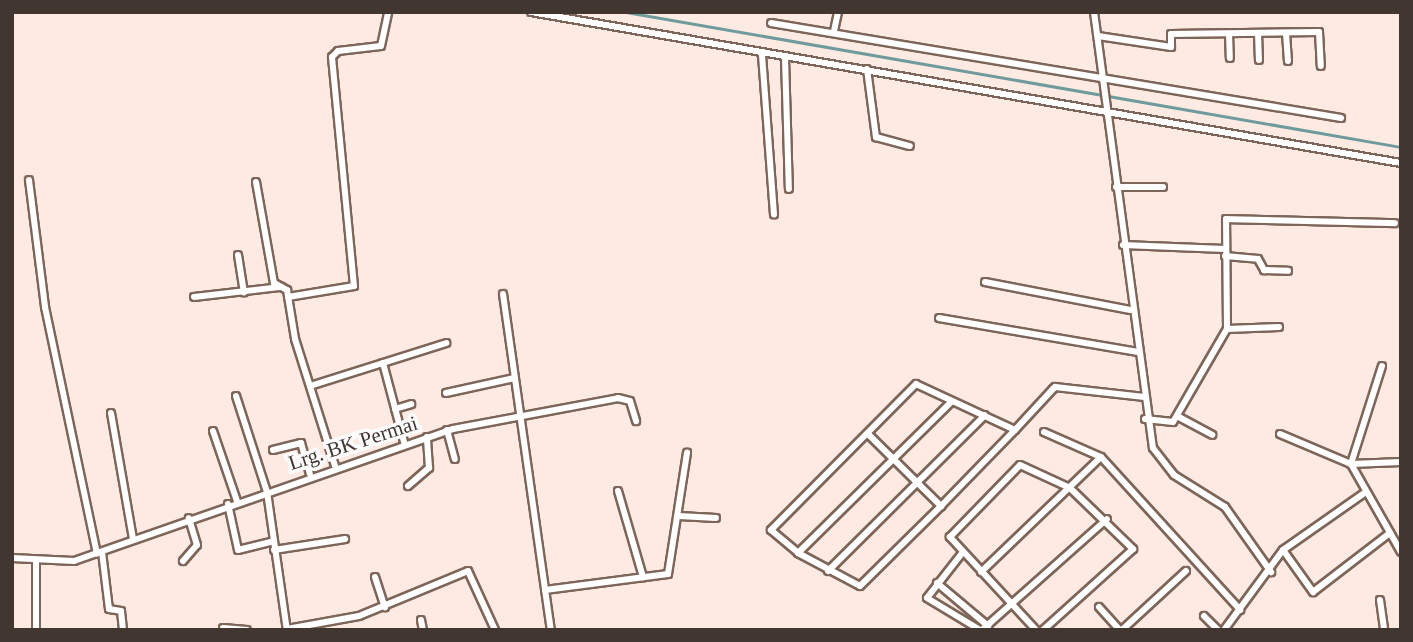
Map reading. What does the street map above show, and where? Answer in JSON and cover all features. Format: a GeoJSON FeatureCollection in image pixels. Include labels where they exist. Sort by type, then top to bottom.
{"type":"FeatureCollection","features":[{"type":"Feature","properties":{"kind":"street"},"geometry":{"type":"LineString","coordinates":[[288,297],[354,286],[332,57],[338,51],[381,46],[388,12]]}},
{"type":"Feature","properties":{"kind":"street"},"geometry":{"type":"LineString","coordinates":[[531,12],[762,55],[867,69],[1401,163]]}},
{"type":"Feature","properties":{"kind":"street"},"geometry":{"type":"LineString","coordinates":[[834,31],[838,12]]}},
{"type":"Feature","properties":{"kind":"street"},"geometry":{"type":"LineString","coordinates":[[1094,12],[1145,419],[1160,461],[1225,507],[1271,572]]}},
{"type":"Feature","properties":{"kind":"street"},"geometry":{"type":"LineString","coordinates":[[771,23],[834,31],[1103,80],[1341,118]]}},
{"type":"Feature","properties":{"kind":"street"},"geometry":{"type":"LineString","coordinates":[[1258,33],[1259,60]]}},
{"type":"Feature","properties":{"kind":"street"},"geometry":{"type":"LineString","coordinates":[[1286,33],[1288,61]]}},
{"type":"Feature","properties":{"kind":"street"},"geometry":{"type":"LineString","coordinates":[[1098,36],[1171,47],[1171,34],[1321,33],[1321,66]]}},
{"type":"Feature","properties":{"kind":"street"},"geometry":{"type":"LineString","coordinates":[[1229,34],[1230,58]]}},
{"type":"Feature","properties":{"kind":"street"},"geometry":{"type":"LineString","coordinates":[[762,55],[774,215]]}},
{"type":"Feature","properties":{"kind":"street"},"geometry":{"type":"LineString","coordinates":[[785,58],[789,189]]}},
{"type":"Feature","properties":{"kind":"street"},"geometry":{"type":"LineString","coordinates":[[867,69],[876,137],[910,145]]}},
{"type":"Feature","properties":{"kind":"street"},"geometry":{"type":"LineString","coordinates":[[29,180],[45,307],[100,553],[109,610],[121,611],[124,630]]}},
{"type":"Feature","properties":{"kind":"street"},"geometry":{"type":"LineString","coordinates":[[256,182],[271,272],[288,297],[295,340],[335,466]]}},
{"type":"Feature","properties":{"kind":"street"},"geometry":{"type":"LineString","coordinates":[[1116,187],[1163,187]]}},
{"type":"Feature","properties":{"kind":"street"},"geometry":{"type":"LineString","coordinates":[[1145,419],[1172,423],[1227,329],[1225,253],[1228,219],[1395,223]]}},
{"type":"Feature","properties":{"kind":"street"},"geometry":{"type":"LineString","coordinates":[[1123,245],[1225,253],[1258,259],[1264,270],[1288,271]]}},
{"type":"Feature","properties":{"kind":"street"},"geometry":{"type":"LineString","coordinates":[[238,255],[244,293]]}},
{"type":"Feature","properties":{"kind":"street"},"geometry":{"type":"LineString","coordinates":[[985,282],[1130,310]]}},
{"type":"Feature","properties":{"kind":"street"},"geometry":{"type":"LineString","coordinates":[[194,298],[281,287]]}},
{"type":"Feature","properties":{"kind":"street"},"geometry":{"type":"LineString","coordinates":[[503,294],[551,630]]}},
{"type":"Feature","properties":{"kind":"street"},"geometry":{"type":"LineString","coordinates":[[939,318],[1138,352]]}},
{"type":"Feature","properties":{"kind":"street"},"geometry":{"type":"LineString","coordinates":[[1227,329],[1279,327]]}},
{"type":"Feature","properties":{"kind":"street"},"geometry":{"type":"LineString","coordinates":[[310,386],[446,343]]}},
{"type":"Feature","properties":{"kind":"street"},"geometry":{"type":"LineString","coordinates":[[383,363],[404,442]]}},
{"type":"Feature","properties":{"kind":"street"},"geometry":{"type":"LineString","coordinates":[[1382,366],[1351,464],[1363,494],[1401,552]]}},
{"type":"Feature","properties":{"kind":"street"},"geometry":{"type":"LineString","coordinates":[[446,393],[514,378]]}},
{"type":"Feature","properties":{"kind":"street"},"geometry":{"type":"LineString","coordinates":[[1015,430],[916,384],[868,434],[771,526],[798,553],[861,586],[1060,385],[1144,397]]}},
{"type":"Feature","properties":{"kind":"street"},"geometry":{"type":"LineString","coordinates":[[236,396],[267,492],[288,630],[385,607],[468,571],[495,630]]}},
{"type":"Feature","properties":{"kind":"street","name":"Lrg. BK Permai"},"geometry":{"type":"LineString","coordinates":[[12,558],[74,561],[310,474],[447,430],[624,398],[636,421]]}},
{"type":"Feature","properties":{"kind":"street"},"geometry":{"type":"LineString","coordinates":[[798,553],[890,458],[952,401]]}},
{"type":"Feature","properties":{"kind":"street"},"geometry":{"type":"LineString","coordinates":[[396,408],[411,404]]}},
{"type":"Feature","properties":{"kind":"street"},"geometry":{"type":"LineString","coordinates":[[111,413],[133,539]]}},
{"type":"Feature","properties":{"kind":"street"},"geometry":{"type":"LineString","coordinates":[[828,571],[914,482],[985,415]]}},
{"type":"Feature","properties":{"kind":"street"},"geometry":{"type":"LineString","coordinates":[[1177,416],[1212,435]]}},
{"type":"Feature","properties":{"kind":"street"},"geometry":{"type":"LineString","coordinates":[[213,430],[237,501]]}},
{"type":"Feature","properties":{"kind":"street"},"geometry":{"type":"LineString","coordinates":[[447,430],[455,459]]}},
{"type":"Feature","properties":{"kind":"street"},"geometry":{"type":"LineString","coordinates":[[1044,432],[1101,457],[1240,610]]}},
{"type":"Feature","properties":{"kind":"street"},"geometry":{"type":"LineString","coordinates":[[868,434],[941,506]]}},
{"type":"Feature","properties":{"kind":"street"},"geometry":{"type":"LineString","coordinates":[[1280,434],[1351,464],[1401,462]]}},
{"type":"Feature","properties":{"kind":"street"},"geometry":{"type":"LineString","coordinates":[[408,486],[429,468],[427,437]]}},
{"type":"Feature","properties":{"kind":"street"},"geometry":{"type":"LineString","coordinates":[[273,450],[301,443],[310,474]]}},
{"type":"Feature","properties":{"kind":"street"},"geometry":{"type":"LineString","coordinates":[[545,590],[670,572],[687,452]]}},
{"type":"Feature","properties":{"kind":"street"},"geometry":{"type":"LineString","coordinates":[[981,572],[1101,457]]}},
{"type":"Feature","properties":{"kind":"street"},"geometry":{"type":"LineString","coordinates":[[1036,630],[951,540],[952,529],[1018,466],[1070,488],[1107,519],[1133,550],[1043,630]]}},
{"type":"Feature","properties":{"kind":"street"},"geometry":{"type":"LineString","coordinates":[[618,491],[643,577]]}},
{"type":"Feature","properties":{"kind":"street"},"geometry":{"type":"LineString","coordinates":[[1224,630],[1271,572],[1283,550],[1363,494]]}},
{"type":"Feature","properties":{"kind":"street"},"geometry":{"type":"LineString","coordinates":[[228,504],[238,550],[273,541]]}},
{"type":"Feature","properties":{"kind":"street"},"geometry":{"type":"LineString","coordinates":[[679,516],[716,518]]}},
{"type":"Feature","properties":{"kind":"street"},"geometry":{"type":"LineString","coordinates":[[183,561],[197,545],[189,518]]}},
{"type":"Feature","properties":{"kind":"street"},"geometry":{"type":"LineString","coordinates":[[983,629],[1107,519]]}},
{"type":"Feature","properties":{"kind":"street"},"geometry":{"type":"LineString","coordinates":[[1283,550],[1313,592],[1390,533]]}},
{"type":"Feature","properties":{"kind":"street"},"geometry":{"type":"LineString","coordinates":[[274,550],[345,539]]}},
{"type":"Feature","properties":{"kind":"street"},"geometry":{"type":"LineString","coordinates":[[963,552],[927,599],[983,629]]}},
{"type":"Feature","properties":{"kind":"street"},"geometry":{"type":"LineString","coordinates":[[36,560],[36,630]]}},
{"type":"Feature","properties":{"kind":"street"},"geometry":{"type":"LineString","coordinates":[[1099,607],[1121,630],[1186,571]]}},
{"type":"Feature","properties":{"kind":"street"},"geometry":{"type":"LineString","coordinates":[[375,577],[385,607]]}},
{"type":"Feature","properties":{"kind":"street"},"geometry":{"type":"LineString","coordinates":[[937,583],[983,629]]}},
{"type":"Feature","properties":{"kind":"street"},"geometry":{"type":"LineString","coordinates":[[1380,600],[1384,630]]}},
{"type":"Feature","properties":{"kind":"street"},"geometry":{"type":"LineString","coordinates":[[1203,616],[1218,630]]}},
{"type":"Feature","properties":{"kind":"street"},"geometry":{"type":"LineString","coordinates":[[421,620],[423,630]]}},
{"type":"Feature","properties":{"kind":"street"},"geometry":{"type":"LineString","coordinates":[[223,628],[247,630]]}},
{"type":"Feature","properties":{"kind":"waterway"},"geometry":{"type":"LineString","coordinates":[[626,12],[1401,147]]}}]}
